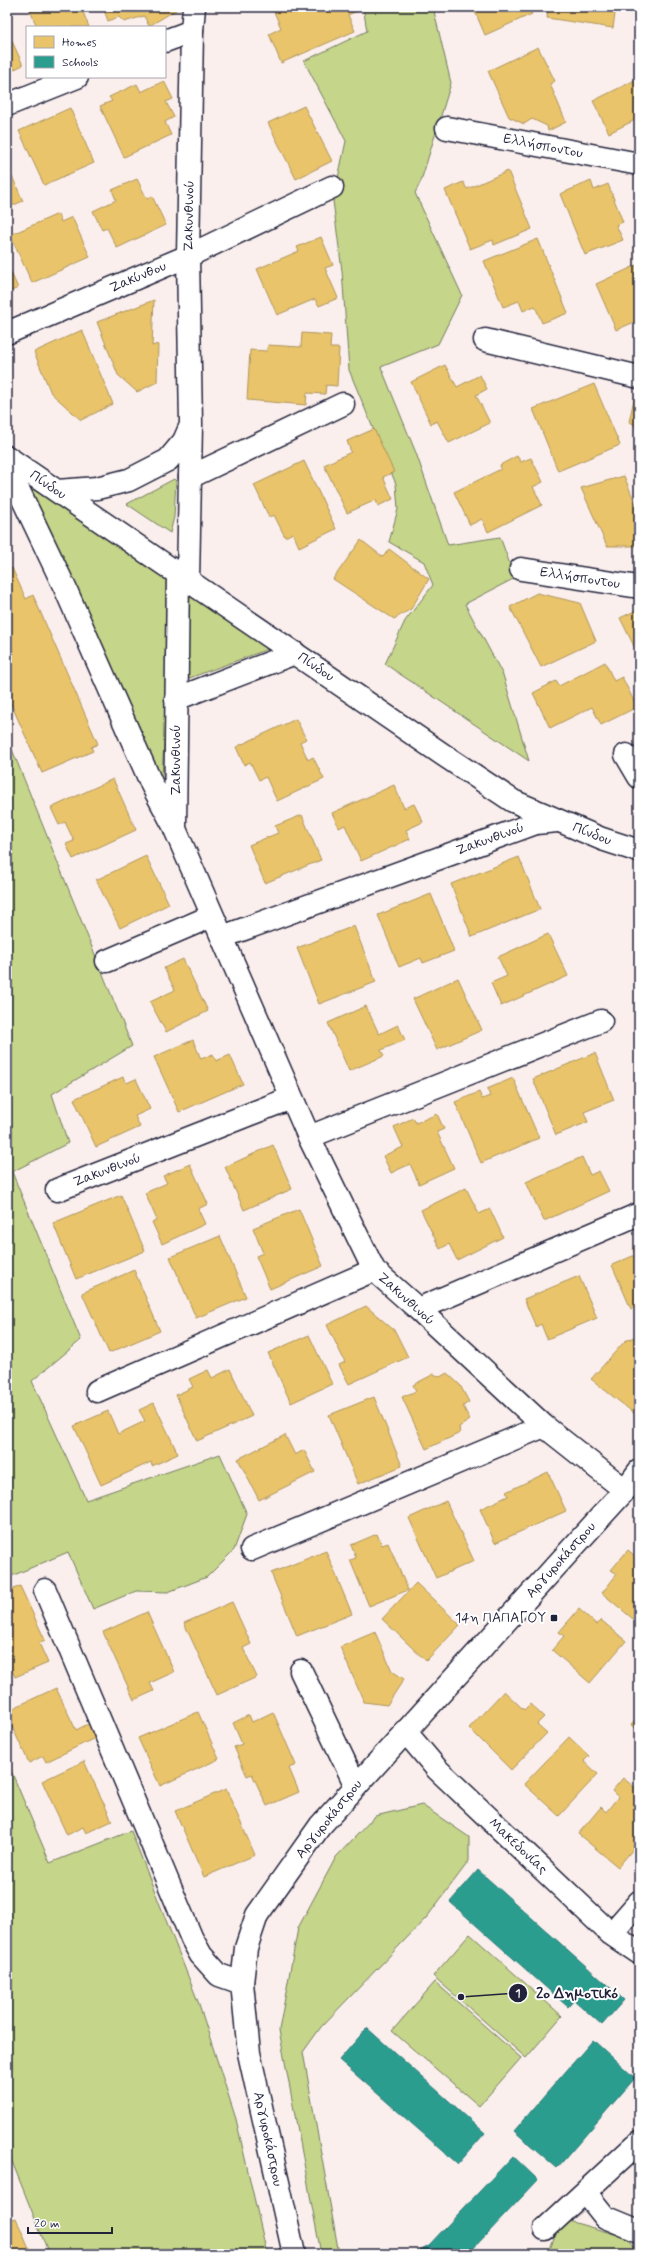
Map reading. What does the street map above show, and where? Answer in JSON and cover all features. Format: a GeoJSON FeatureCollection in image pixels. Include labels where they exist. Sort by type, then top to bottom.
{"type":"FeatureCollection","features":[{"type":"Feature","properties":{"kind":"street","name":"Ζακυνθινού"},"geometry":{"type":"LineString","coordinates":[[194,7],[192,31],[188,256],[191,424],[190,477],[176,699],[175,829],[291,1098],[374,1270],[544,1426],[625,1490]]}},
{"type":"Feature","properties":{"kind":"street"},"geometry":{"type":"LineString","coordinates":[[166,42],[192,31]]}},
{"type":"Feature","properties":{"kind":"street"},"geometry":{"type":"LineString","coordinates":[[7,105],[74,78]]}},
{"type":"Feature","properties":{"kind":"street","name":"Ελλήσποντου"},"geometry":{"type":"LineString","coordinates":[[447,128],[639,164]]}},
{"type":"Feature","properties":{"kind":"street","name":"Ζακύνθου"},"geometry":{"type":"LineString","coordinates":[[7,333],[188,256],[332,186]]}},
{"type":"Feature","properties":{"kind":"street"},"geometry":{"type":"LineString","coordinates":[[485,340],[639,376]]}},
{"type":"Feature","properties":{"kind":"street"},"geometry":{"type":"LineString","coordinates":[[190,477],[343,404]]}},
{"type":"Feature","properties":{"kind":"street","name":"Ζακυνθινού"},"geometry":{"type":"LineString","coordinates":[[57,491],[97,488],[129,480],[168,460],[184,440],[191,424]]}},
{"type":"Feature","properties":{"kind":"street","name":"Πίνδου"},"geometry":{"type":"LineString","coordinates":[[7,457],[513,801],[602,839],[639,851]]}},
{"type":"Feature","properties":{"kind":"street"},"geometry":{"type":"LineString","coordinates":[[7,466],[65,588],[152,785],[175,829]]}},
{"type":"Feature","properties":{"kind":"street","name":"Ελλήσποντου"},"geometry":{"type":"LineString","coordinates":[[521,569],[639,586]]}},
{"type":"Feature","properties":{"kind":"street"},"geometry":{"type":"LineString","coordinates":[[176,699],[295,653]]}},
{"type":"Feature","properties":{"kind":"street"},"geometry":{"type":"LineString","coordinates":[[626,755],[639,777]]}},
{"type":"Feature","properties":{"kind":"street","name":"Ζακυνθινού"},"geometry":{"type":"LineString","coordinates":[[222,937],[536,823],[557,821]]}},
{"type":"Feature","properties":{"kind":"street"},"geometry":{"type":"LineString","coordinates":[[108,961],[212,916]]}},
{"type":"Feature","properties":{"kind":"street"},"geometry":{"type":"LineString","coordinates":[[309,1137],[601,1021]]}},
{"type":"Feature","properties":{"kind":"street","name":"Ζακυνθινού"},"geometry":{"type":"LineString","coordinates":[[57,1190],[291,1098]]}},
{"type":"Feature","properties":{"kind":"street"},"geometry":{"type":"LineString","coordinates":[[418,1309],[639,1214]]}},
{"type":"Feature","properties":{"kind":"street"},"geometry":{"type":"LineString","coordinates":[[97,1391],[374,1270]]}},
{"type":"Feature","properties":{"kind":"street"},"geometry":{"type":"LineString","coordinates":[[252,1549],[544,1426]]}},
{"type":"Feature","properties":{"kind":"street","name":"Αργυροκάστρου"},"geometry":{"type":"LineString","coordinates":[[294,2254],[249,2053],[242,1983],[246,1948],[257,1915],[320,1826],[625,1490],[639,1471]]}},
{"type":"Feature","properties":{"kind":"street"},"geometry":{"type":"LineString","coordinates":[[45,1590],[192,1939],[201,1955],[219,1975],[242,1983]]}},
{"type":"Feature","properties":{"kind":"street"},"geometry":{"type":"LineString","coordinates":[[301,1671],[356,1786]]}},
{"type":"Feature","properties":{"kind":"street","name":"Μακεδονίας"},"geometry":{"type":"LineString","coordinates":[[405,1731],[437,1768],[611,1934],[639,1953]]}},
{"type":"Feature","properties":{"kind":"street"},"geometry":{"type":"LineString","coordinates":[[611,1934],[639,1902]]}},
{"type":"Feature","properties":{"kind":"street"},"geometry":{"type":"LineString","coordinates":[[545,2229],[639,2142]]}},
{"type":"Feature","properties":{"kind":"street"},"geometry":{"type":"LineString","coordinates":[[585,2192],[605,2217],[639,2231]]}},
{"type":"Feature","properties":{"kind":"green space"},"geometry":{"type":"Polygon","coordinates":[[[363,7],[433,7],[451,83],[421,181],[415,193],[462,295],[438,344],[381,367],[416,453],[448,545],[500,537],[515,578],[465,604],[503,675],[529,761],[385,664],[405,621],[433,585],[424,562],[389,542],[398,509],[396,484],[349,370],[342,271],[333,201],[346,141],[304,61],[367,31],[363,7]]]}},
{"type":"Feature","properties":{"kind":"green space"},"geometry":{"type":"Polygon","coordinates":[[[25,474],[175,572],[161,791],[25,474]]]}},
{"type":"Feature","properties":{"kind":"green space"},"geometry":{"type":"Polygon","coordinates":[[[174,479],[176,481],[174,517],[170,533],[127,504],[174,479]]]}},
{"type":"Feature","properties":{"kind":"green space"},"geometry":{"type":"Polygon","coordinates":[[[191,583],[282,644],[184,680],[191,583]]]}},
{"type":"Feature","properties":{"kind":"green space"},"geometry":{"type":"Polygon","coordinates":[[[7,737],[132,1046],[52,1094],[68,1143],[12,1172],[81,1340],[32,1381],[86,1500],[220,1454],[247,1514],[234,1550],[207,1577],[168,1592],[136,1591],[93,1609],[68,1552],[7,1578],[7,737]]]}},
{"type":"Feature","properties":{"kind":"green space"},"geometry":{"type":"Polygon","coordinates":[[[7,1761],[50,1863],[131,1831],[199,2004],[236,2119],[267,2254],[49,2254],[7,2149],[7,1761]]]}},
{"type":"Feature","properties":{"kind":"green space"},"geometry":{"type":"Polygon","coordinates":[[[422,1805],[469,1837],[469,1861],[427,1917],[321,2027],[303,2052],[339,2254],[321,2254],[279,2030],[298,1928],[336,1857],[375,1816],[422,1805]]]}},
{"type":"Feature","properties":{"kind":"green space"},"geometry":{"type":"Polygon","coordinates":[[[470,1934],[562,2016],[526,2058],[433,1976],[470,1934]]]}},
{"type":"Feature","properties":{"kind":"green space"},"geometry":{"type":"Polygon","coordinates":[[[435,1982],[521,2058],[479,2106],[392,2031],[435,1982]]]}},
{"type":"Feature","properties":{"kind":"green space"},"geometry":{"type":"Polygon","coordinates":[[[562,2219],[628,2238],[639,2254],[548,2254],[562,2219]]]}},
{"type":"Feature","properties":{"kind":"building: Homes"},"geometry":{"type":"Polygon","coordinates":[[[81,7],[89,26],[37,26],[29,8],[81,7]]]}},
{"type":"Feature","properties":{"kind":"building: Homes"},"geometry":{"type":"Polygon","coordinates":[[[103,7],[176,7],[176,10],[149,26],[144,16],[124,22],[119,17],[108,21],[103,7]]]}},
{"type":"Feature","properties":{"kind":"building: Homes"},"geometry":{"type":"Polygon","coordinates":[[[272,7],[357,7],[359,10],[348,15],[355,31],[281,63],[269,34],[281,28],[272,7]]]}},
{"type":"Feature","properties":{"kind":"building: Homes"},"geometry":{"type":"Polygon","coordinates":[[[473,7],[529,7],[532,14],[485,35],[473,7]]]}},
{"type":"Feature","properties":{"kind":"building: Homes"},"geometry":{"type":"Polygon","coordinates":[[[548,7],[616,7],[613,28],[547,18],[548,7]]]}},
{"type":"Feature","properties":{"kind":"building: Homes"},"geometry":{"type":"Polygon","coordinates":[[[11,39],[23,65],[7,73],[7,41],[11,39]]]}},
{"type":"Feature","properties":{"kind":"building: Homes"},"geometry":{"type":"Polygon","coordinates":[[[538,47],[555,81],[550,84],[566,122],[548,131],[547,126],[532,119],[524,124],[509,117],[488,71],[538,47]]]}},
{"type":"Feature","properties":{"kind":"building: Homes"},"geometry":{"type":"Polygon","coordinates":[[[639,78],[639,118],[609,133],[593,101],[639,78]]]}},
{"type":"Feature","properties":{"kind":"building: Homes"},"geometry":{"type":"Polygon","coordinates":[[[164,81],[173,99],[166,102],[174,117],[165,122],[171,135],[124,157],[100,106],[112,101],[109,97],[137,84],[141,92],[164,81]]]}},
{"type":"Feature","properties":{"kind":"building: Homes"},"geometry":{"type":"Polygon","coordinates":[[[304,106],[332,161],[296,179],[268,123],[304,106]]]}},
{"type":"Feature","properties":{"kind":"building: Homes"},"geometry":{"type":"Polygon","coordinates":[[[70,108],[94,163],[44,185],[19,131],[70,108]]]}},
{"type":"Feature","properties":{"kind":"building: Homes"},"geometry":{"type":"Polygon","coordinates":[[[7,165],[23,201],[7,208],[7,165]]]}},
{"type":"Feature","properties":{"kind":"building: Homes"},"geometry":{"type":"Polygon","coordinates":[[[508,171],[532,229],[494,245],[493,240],[470,249],[445,190],[463,182],[467,189],[508,171]]]}},
{"type":"Feature","properties":{"kind":"building: Homes"},"geometry":{"type":"Polygon","coordinates":[[[137,179],[147,199],[152,196],[166,225],[117,248],[107,228],[102,230],[93,211],[116,200],[112,190],[137,179]]]}},
{"type":"Feature","properties":{"kind":"building: Homes"},"geometry":{"type":"Polygon","coordinates":[[[591,181],[594,190],[608,184],[623,222],[616,225],[623,240],[585,255],[560,194],[591,181]]]}},
{"type":"Feature","properties":{"kind":"building: Homes"},"geometry":{"type":"Polygon","coordinates":[[[58,214],[61,222],[72,217],[90,257],[32,283],[10,235],[58,214]]]}},
{"type":"Feature","properties":{"kind":"building: Homes"},"geometry":{"type":"Polygon","coordinates":[[[321,237],[333,265],[325,268],[338,298],[319,306],[315,299],[277,315],[257,269],[299,251],[297,247],[321,237]]]}},
{"type":"Feature","properties":{"kind":"building: Homes"},"geometry":{"type":"Polygon","coordinates":[[[538,239],[568,313],[542,323],[535,306],[523,311],[519,301],[503,307],[484,261],[538,239]]]}},
{"type":"Feature","properties":{"kind":"building: Homes"},"geometry":{"type":"Polygon","coordinates":[[[7,264],[18,288],[7,293],[7,264]]]}},
{"type":"Feature","properties":{"kind":"building: Homes"},"geometry":{"type":"Polygon","coordinates":[[[637,265],[639,320],[616,330],[596,284],[637,265]]]}},
{"type":"Feature","properties":{"kind":"building: Homes"},"geometry":{"type":"Polygon","coordinates":[[[154,300],[152,346],[158,344],[157,382],[137,392],[118,375],[97,322],[154,300]]]}},
{"type":"Feature","properties":{"kind":"building: Homes"},"geometry":{"type":"Polygon","coordinates":[[[82,330],[113,404],[81,420],[51,393],[34,352],[82,330]]]}},
{"type":"Feature","properties":{"kind":"building: Homes"},"geometry":{"type":"Polygon","coordinates":[[[302,333],[331,335],[330,348],[339,348],[337,386],[326,385],[325,394],[307,393],[306,405],[247,400],[250,350],[267,351],[268,345],[301,347],[302,333]]]}},
{"type":"Feature","properties":{"kind":"building: Homes"},"geometry":{"type":"Polygon","coordinates":[[[445,365],[457,387],[480,375],[487,389],[476,395],[490,423],[449,443],[437,421],[431,424],[411,382],[445,365]]]}},
{"type":"Feature","properties":{"kind":"building: Homes"},"geometry":{"type":"Polygon","coordinates":[[[594,384],[620,445],[558,471],[533,409],[594,384]]]}},
{"type":"Feature","properties":{"kind":"building: Homes"},"geometry":{"type":"Polygon","coordinates":[[[634,399],[639,401],[639,435],[634,424],[629,422],[634,399]]]}},
{"type":"Feature","properties":{"kind":"building: Homes"},"geometry":{"type":"Polygon","coordinates":[[[374,429],[394,472],[383,477],[393,499],[378,506],[376,500],[347,513],[324,465],[351,452],[347,441],[374,429]]]}},
{"type":"Feature","properties":{"kind":"building: Homes"},"geometry":{"type":"Polygon","coordinates":[[[517,456],[521,462],[531,458],[543,482],[533,487],[542,505],[488,532],[482,519],[470,525],[454,492],[501,469],[500,465],[517,456]]]}},
{"type":"Feature","properties":{"kind":"building: Homes"},"geometry":{"type":"Polygon","coordinates":[[[304,461],[336,529],[299,547],[293,533],[285,537],[274,515],[269,517],[254,485],[304,461]]]}},
{"type":"Feature","properties":{"kind":"building: Homes"},"geometry":{"type":"Polygon","coordinates":[[[624,476],[639,512],[639,546],[607,546],[581,488],[624,476]]]}},
{"type":"Feature","properties":{"kind":"building: Homes"},"geometry":{"type":"Polygon","coordinates":[[[361,540],[383,557],[389,549],[429,579],[411,609],[394,619],[333,579],[361,540]]]}},
{"type":"Feature","properties":{"kind":"building: Homes"},"geometry":{"type":"Polygon","coordinates":[[[12,568],[26,599],[33,595],[98,744],[91,747],[93,751],[42,773],[7,695],[7,570],[12,568]]]}},
{"type":"Feature","properties":{"kind":"building: Homes"},"geometry":{"type":"Polygon","coordinates":[[[537,593],[580,603],[596,641],[541,667],[510,607],[537,593]]]}},
{"type":"Feature","properties":{"kind":"building: Homes"},"geometry":{"type":"Polygon","coordinates":[[[639,609],[639,656],[620,618],[639,609]]]}},
{"type":"Feature","properties":{"kind":"building: Homes"},"geometry":{"type":"Polygon","coordinates":[[[605,662],[614,681],[622,677],[637,707],[601,725],[592,707],[550,728],[533,693],[556,681],[559,686],[605,662]]]}},
{"type":"Feature","properties":{"kind":"building: Homes"},"geometry":{"type":"Polygon","coordinates":[[[296,719],[306,739],[300,742],[308,760],[313,757],[324,779],[277,801],[266,777],[259,780],[250,762],[244,765],[236,747],[296,719]]]}},
{"type":"Feature","properties":{"kind":"building: Homes"},"geometry":{"type":"Polygon","coordinates":[[[113,779],[136,830],[73,859],[66,844],[74,841],[65,822],[59,825],[51,808],[113,779]]]}},
{"type":"Feature","properties":{"kind":"building: Homes"},"geometry":{"type":"Polygon","coordinates":[[[394,785],[404,808],[414,804],[423,822],[406,830],[410,839],[361,861],[345,825],[339,828],[332,813],[394,785]]]}},
{"type":"Feature","properties":{"kind":"building: Homes"},"geometry":{"type":"Polygon","coordinates":[[[302,815],[321,860],[265,883],[249,845],[278,833],[275,826],[302,815]]]}},
{"type":"Feature","properties":{"kind":"building: Homes"},"geometry":{"type":"Polygon","coordinates":[[[146,856],[169,904],[120,928],[96,880],[146,856]]]}},
{"type":"Feature","properties":{"kind":"building: Homes"},"geometry":{"type":"Polygon","coordinates":[[[519,857],[540,909],[472,937],[451,884],[519,857]]]}},
{"type":"Feature","properties":{"kind":"building: Homes"},"geometry":{"type":"Polygon","coordinates":[[[431,894],[454,951],[423,963],[421,958],[399,967],[378,915],[431,894]]]}},
{"type":"Feature","properties":{"kind":"building: Homes"},"geometry":{"type":"Polygon","coordinates":[[[354,926],[376,982],[319,1004],[297,948],[354,926]]]}},
{"type":"Feature","properties":{"kind":"building: Homes"},"geometry":{"type":"Polygon","coordinates":[[[548,934],[568,976],[501,1006],[491,983],[507,976],[498,957],[548,934]]]}},
{"type":"Feature","properties":{"kind":"building: Homes"},"geometry":{"type":"Polygon","coordinates":[[[183,959],[208,1011],[166,1032],[150,1002],[175,990],[164,968],[183,959]]]}},
{"type":"Feature","properties":{"kind":"building: Homes"},"geometry":{"type":"Polygon","coordinates":[[[458,978],[482,1030],[437,1050],[413,999],[458,978]]]}},
{"type":"Feature","properties":{"kind":"building: Homes"},"geometry":{"type":"Polygon","coordinates":[[[366,1006],[379,1034],[398,1025],[405,1040],[381,1050],[384,1056],[349,1071],[328,1023],[366,1006]]]}},
{"type":"Feature","properties":{"kind":"building: Homes"},"geometry":{"type":"Polygon","coordinates":[[[193,1040],[201,1059],[213,1054],[216,1061],[230,1055],[243,1084],[179,1112],[154,1057],[193,1040]]]}},
{"type":"Feature","properties":{"kind":"building: Homes"},"geometry":{"type":"Polygon","coordinates":[[[595,1053],[614,1100],[584,1112],[588,1122],[556,1135],[533,1079],[595,1053]]]}},
{"type":"Feature","properties":{"kind":"building: Homes"},"geometry":{"type":"Polygon","coordinates":[[[123,1077],[126,1083],[136,1079],[150,1109],[135,1116],[140,1127],[96,1147],[74,1099],[123,1077]]]}},
{"type":"Feature","properties":{"kind":"building: Homes"},"geometry":{"type":"Polygon","coordinates":[[[513,1078],[539,1138],[481,1163],[455,1102],[479,1092],[482,1099],[490,1096],[487,1089],[513,1078]]]}},
{"type":"Feature","properties":{"kind":"building: Homes"},"geometry":{"type":"Polygon","coordinates":[[[437,1114],[444,1129],[437,1132],[454,1168],[419,1184],[410,1164],[391,1173],[383,1156],[403,1147],[394,1127],[413,1118],[416,1123],[437,1114]]]}},
{"type":"Feature","properties":{"kind":"building: Homes"},"geometry":{"type":"Polygon","coordinates":[[[273,1145],[292,1189],[244,1210],[225,1167],[273,1145]]]}},
{"type":"Feature","properties":{"kind":"building: Homes"},"geometry":{"type":"Polygon","coordinates":[[[582,1157],[590,1175],[599,1171],[609,1191],[544,1221],[526,1182],[582,1157]]]}},
{"type":"Feature","properties":{"kind":"building: Homes"},"geometry":{"type":"Polygon","coordinates":[[[190,1164],[208,1204],[198,1209],[205,1224],[162,1244],[152,1222],[157,1220],[145,1193],[167,1183],[163,1176],[190,1164]]]}},
{"type":"Feature","properties":{"kind":"building: Homes"},"geometry":{"type":"Polygon","coordinates":[[[466,1188],[479,1214],[490,1209],[503,1237],[457,1260],[449,1244],[440,1249],[421,1210],[466,1188]]]}},
{"type":"Feature","properties":{"kind":"building: Homes"},"geometry":{"type":"Polygon","coordinates":[[[121,1195],[145,1251],[76,1279],[53,1223],[121,1195]]]}},
{"type":"Feature","properties":{"kind":"building: Homes"},"geometry":{"type":"Polygon","coordinates":[[[299,1209],[323,1266],[270,1289],[256,1256],[263,1253],[253,1228],[299,1209]]]}},
{"type":"Feature","properties":{"kind":"building: Homes"},"geometry":{"type":"Polygon","coordinates":[[[220,1236],[246,1297],[196,1318],[170,1257],[220,1236]]]}},
{"type":"Feature","properties":{"kind":"building: Homes"},"geometry":{"type":"Polygon","coordinates":[[[639,1246],[639,1305],[631,1309],[612,1265],[635,1255],[633,1249],[639,1246]]]}},
{"type":"Feature","properties":{"kind":"building: Homes"},"geometry":{"type":"Polygon","coordinates":[[[134,1270],[160,1331],[109,1353],[82,1293],[134,1270]]]}},
{"type":"Feature","properties":{"kind":"building: Homes"},"geometry":{"type":"Polygon","coordinates":[[[579,1276],[597,1318],[547,1339],[541,1324],[536,1327],[524,1299],[579,1276]]]}},
{"type":"Feature","properties":{"kind":"building: Homes"},"geometry":{"type":"Polygon","coordinates":[[[366,1306],[395,1331],[408,1357],[349,1384],[339,1365],[345,1362],[327,1325],[366,1306]]]}},
{"type":"Feature","properties":{"kind":"building: Homes"},"geometry":{"type":"Polygon","coordinates":[[[309,1335],[332,1384],[291,1403],[268,1353],[309,1335]]]}},
{"type":"Feature","properties":{"kind":"building: Homes"},"geometry":{"type":"Polygon","coordinates":[[[639,1335],[639,1409],[635,1414],[591,1379],[625,1341],[639,1335]]]}},
{"type":"Feature","properties":{"kind":"building: Homes"},"geometry":{"type":"Polygon","coordinates":[[[230,1369],[252,1416],[197,1441],[176,1395],[193,1387],[189,1379],[208,1370],[212,1378],[230,1369]]]}},
{"type":"Feature","properties":{"kind":"building: Homes"},"geometry":{"type":"Polygon","coordinates":[[[447,1373],[460,1385],[469,1402],[463,1406],[470,1420],[459,1427],[460,1433],[426,1449],[402,1397],[416,1391],[413,1385],[434,1374],[440,1377],[447,1373]]]}},
{"type":"Feature","properties":{"kind":"building: Homes"},"geometry":{"type":"Polygon","coordinates":[[[374,1397],[402,1466],[358,1484],[329,1415],[374,1397]]]}},
{"type":"Feature","properties":{"kind":"building: Homes"},"geometry":{"type":"Polygon","coordinates":[[[154,1403],[178,1454],[152,1466],[151,1462],[101,1485],[74,1426],[108,1411],[118,1434],[145,1421],[139,1410],[154,1403]]]}},
{"type":"Feature","properties":{"kind":"building: Homes"},"geometry":{"type":"Polygon","coordinates":[[[285,1435],[295,1455],[304,1450],[315,1472],[259,1500],[238,1459],[285,1435]]]}},
{"type":"Feature","properties":{"kind":"building: Homes"},"geometry":{"type":"Polygon","coordinates":[[[548,1472],[566,1511],[495,1543],[480,1509],[508,1496],[506,1492],[548,1472]]]}},
{"type":"Feature","properties":{"kind":"building: Homes"},"geometry":{"type":"Polygon","coordinates":[[[446,1501],[474,1561],[436,1578],[409,1518],[446,1501]]]}},
{"type":"Feature","properties":{"kind":"building: Homes"},"geometry":{"type":"Polygon","coordinates":[[[377,1534],[382,1545],[388,1543],[408,1590],[369,1606],[350,1560],[356,1558],[351,1545],[377,1534]]]}},
{"type":"Feature","properties":{"kind":"building: Homes"},"geometry":{"type":"Polygon","coordinates":[[[628,1550],[639,1559],[639,1624],[602,1593],[617,1574],[611,1570],[628,1550]]]}},
{"type":"Feature","properties":{"kind":"building: Homes"},"geometry":{"type":"Polygon","coordinates":[[[326,1551],[352,1614],[297,1636],[271,1573],[326,1551]]]}},
{"type":"Feature","properties":{"kind":"building: Homes"},"geometry":{"type":"Polygon","coordinates":[[[416,1583],[460,1625],[426,1661],[382,1619],[416,1583]]]}},
{"type":"Feature","properties":{"kind":"building: Homes"},"geometry":{"type":"Polygon","coordinates":[[[20,1586],[45,1640],[39,1643],[48,1663],[15,1677],[10,1666],[7,1668],[7,1592],[20,1586]]]}},
{"type":"Feature","properties":{"kind":"building: Homes"},"geometry":{"type":"Polygon","coordinates":[[[232,1602],[251,1644],[243,1648],[257,1677],[217,1695],[184,1623],[232,1602]]]}},
{"type":"Feature","properties":{"kind":"building: Homes"},"geometry":{"type":"Polygon","coordinates":[[[579,1609],[597,1625],[601,1620],[626,1641],[590,1683],[552,1650],[564,1636],[559,1632],[579,1609]]]}},
{"type":"Feature","properties":{"kind":"building: Homes"},"geometry":{"type":"Polygon","coordinates":[[[147,1612],[174,1672],[150,1683],[154,1691],[134,1700],[103,1632],[147,1612]]]}},
{"type":"Feature","properties":{"kind":"building: Homes"},"geometry":{"type":"Polygon","coordinates":[[[375,1632],[392,1671],[404,1679],[387,1705],[364,1702],[340,1647],[375,1632]]]}},
{"type":"Feature","properties":{"kind":"building: Homes"},"geometry":{"type":"Polygon","coordinates":[[[56,1688],[76,1730],[90,1723],[97,1737],[46,1762],[43,1756],[29,1763],[7,1716],[7,1711],[56,1688]]]}},
{"type":"Feature","properties":{"kind":"building: Homes"},"geometry":{"type":"Polygon","coordinates":[[[504,1691],[524,1710],[530,1704],[544,1717],[537,1724],[547,1733],[511,1770],[469,1728],[504,1691]]]}},
{"type":"Feature","properties":{"kind":"building: Homes"},"geometry":{"type":"Polygon","coordinates":[[[198,1712],[219,1759],[160,1786],[138,1738],[198,1712]]]}},
{"type":"Feature","properties":{"kind":"building: Homes"},"geometry":{"type":"Polygon","coordinates":[[[273,1712],[296,1765],[289,1768],[299,1792],[267,1806],[252,1774],[247,1776],[234,1747],[242,1744],[233,1723],[249,1715],[252,1722],[273,1712]]]}},
{"type":"Feature","properties":{"kind":"building: Homes"},"geometry":{"type":"Polygon","coordinates":[[[639,1716],[639,1732],[631,1725],[639,1716]]]}},
{"type":"Feature","properties":{"kind":"building: Homes"},"geometry":{"type":"Polygon","coordinates":[[[569,1737],[589,1756],[584,1761],[598,1774],[559,1816],[524,1784],[569,1737]]]}},
{"type":"Feature","properties":{"kind":"building: Homes"},"geometry":{"type":"Polygon","coordinates":[[[84,1761],[112,1821],[86,1833],[83,1827],[67,1835],[42,1781],[84,1761]]]}},
{"type":"Feature","properties":{"kind":"building: Homes"},"geometry":{"type":"Polygon","coordinates":[[[623,1778],[639,1791],[639,1842],[618,1867],[578,1834],[601,1807],[606,1812],[618,1797],[612,1791],[623,1778]]]}},
{"type":"Feature","properties":{"kind":"building: Homes"},"geometry":{"type":"Polygon","coordinates":[[[226,1789],[255,1855],[204,1877],[175,1811],[226,1789]]]}},
{"type":"Feature","properties":{"kind":"building: Homes"},"geometry":{"type":"Polygon","coordinates":[[[16,2218],[31,2254],[7,2254],[7,2221],[16,2218]]]}},
{"type":"Feature","properties":{"kind":"building: Schools"},"geometry":{"type":"Polygon","coordinates":[[[478,1870],[624,2000],[602,2025],[574,2000],[568,2007],[450,1902],[478,1870]]]}},
{"type":"Feature","properties":{"kind":"building: Schools"},"geometry":{"type":"Polygon","coordinates":[[[367,2028],[485,2133],[458,2164],[339,2060],[367,2028]]]}},
{"type":"Feature","properties":{"kind":"building: Schools"},"geometry":{"type":"Polygon","coordinates":[[[593,2040],[635,2078],[557,2168],[514,2131],[593,2040]]]}},
{"type":"Feature","properties":{"kind":"building: Schools"},"geometry":{"type":"Polygon","coordinates":[[[513,2156],[538,2180],[468,2254],[439,2254],[429,2245],[513,2156]]]}},
{"type":"Feature","properties":{"kind":"building: Schools"},"geometry":{"type":"Polygon","coordinates":[[[429,2245],[434,2254],[412,2254],[429,2245]]]}},
{"type":"Feature","properties":{"kind":"place","name":"14η ΠΑΠΑΓΟΥ"},"geometry":{"type":"Point","coordinates":[554,1618]}},
{"type":"Feature","properties":{"kind":"place","name":"2ο Δημοτικό"},"geometry":{"type":"Point","coordinates":[461,1997]}}]}
